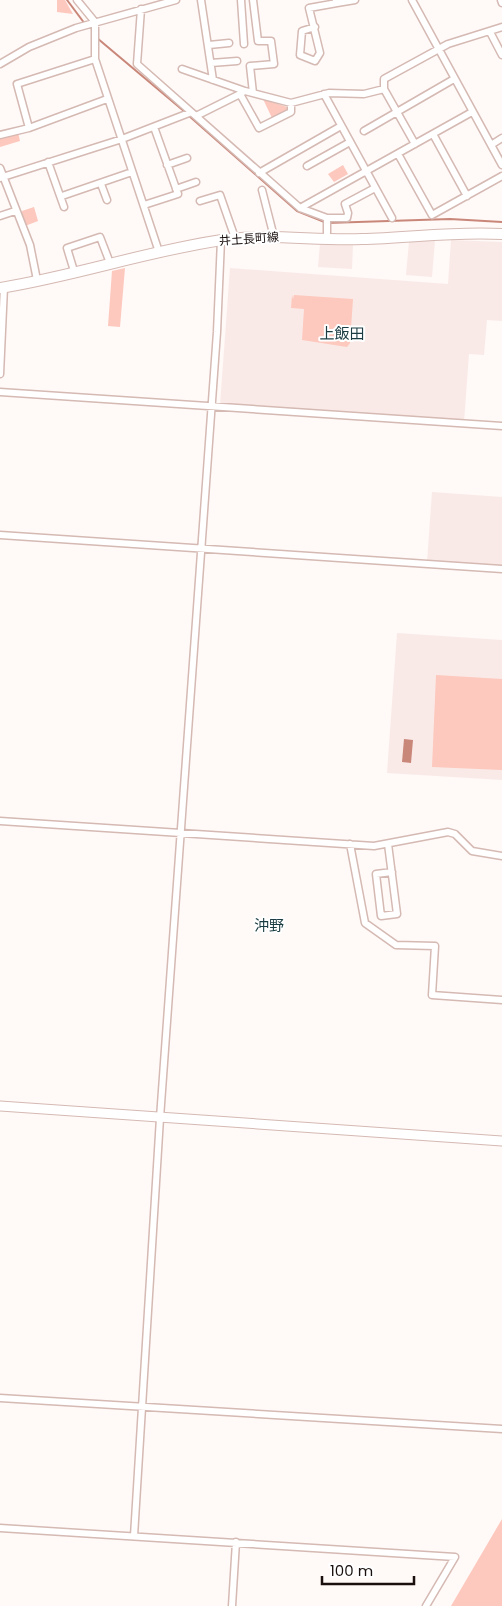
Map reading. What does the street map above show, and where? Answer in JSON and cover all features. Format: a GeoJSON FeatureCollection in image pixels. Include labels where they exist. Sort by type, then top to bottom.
{"type":"FeatureCollection","features":[{"type":"Feature","properties":{"kind":"main road","name":"井土長町線"},"geometry":{"type":"LineString","coordinates":[[2,288],[159,252],[235,238],[274,236],[327,240],[472,232],[502,234]]}},
{"type":"Feature","properties":{"kind":"street"},"geometry":{"type":"LineString","coordinates":[[77,0],[95,22],[95,59],[159,252]]}},
{"type":"Feature","properties":{"kind":"street"},"geometry":{"type":"LineString","coordinates":[[0,64],[29,47],[95,22],[161,2],[176,0]]}},
{"type":"Feature","properties":{"kind":"street"},"geometry":{"type":"LineString","coordinates":[[200,0],[209,45],[213,80]]}},
{"type":"Feature","properties":{"kind":"street"},"geometry":{"type":"LineString","coordinates":[[241,0],[244,44]]}},
{"type":"Feature","properties":{"kind":"street"},"geometry":{"type":"LineString","coordinates":[[253,0],[258,41],[271,41],[274,64],[250,66],[253,93]]}},
{"type":"Feature","properties":{"kind":"street"},"geometry":{"type":"LineString","coordinates":[[315,27],[302,31],[300,55],[315,61],[320,53],[315,27],[309,8],[355,0]]}},
{"type":"Feature","properties":{"kind":"street"},"geometry":{"type":"LineString","coordinates":[[412,0],[502,165]]}},
{"type":"Feature","properties":{"kind":"street"},"geometry":{"type":"LineString","coordinates":[[141,9],[137,64],[189,115],[300,208],[327,222],[348,218],[344,204],[375,188]]}},
{"type":"Feature","properties":{"kind":"street"},"geometry":{"type":"LineString","coordinates":[[415,144],[384,89],[384,79],[448,44],[502,28]]}},
{"type":"Feature","properties":{"kind":"street"},"geometry":{"type":"LineString","coordinates":[[490,32],[502,55]]}},
{"type":"Feature","properties":{"kind":"street"},"geometry":{"type":"LineString","coordinates":[[209,45],[230,43]]}},
{"type":"Feature","properties":{"kind":"street"},"geometry":{"type":"LineString","coordinates":[[29,128],[17,84],[95,59]]}},
{"type":"Feature","properties":{"kind":"street"},"geometry":{"type":"LineString","coordinates":[[211,63],[237,61]]}},
{"type":"Feature","properties":{"kind":"street"},"geometry":{"type":"LineString","coordinates":[[182,69],[243,92],[291,103],[324,94],[364,94],[384,89]]}},
{"type":"Feature","properties":{"kind":"street"},"geometry":{"type":"LineString","coordinates":[[364,130],[454,79]]}},
{"type":"Feature","properties":{"kind":"street"},"geometry":{"type":"LineString","coordinates":[[1,177],[122,139],[189,115],[243,92]]}},
{"type":"Feature","properties":{"kind":"street"},"geometry":{"type":"LineString","coordinates":[[243,92],[259,128],[291,112],[291,103]]}},
{"type":"Feature","properties":{"kind":"street"},"geometry":{"type":"LineString","coordinates":[[324,94],[392,218]]}},
{"type":"Feature","properties":{"kind":"street"},"geometry":{"type":"LineString","coordinates":[[0,135],[29,128],[108,99]]}},
{"type":"Feature","properties":{"kind":"street"},"geometry":{"type":"LineString","coordinates":[[300,208],[472,112]]}},
{"type":"Feature","properties":{"kind":"street"},"geometry":{"type":"LineString","coordinates":[[259,173],[341,126]]}},
{"type":"Feature","properties":{"kind":"street"},"geometry":{"type":"LineString","coordinates":[[144,205],[178,194],[154,127]]}},
{"type":"Feature","properties":{"kind":"street"},"geometry":{"type":"LineString","coordinates":[[433,134],[467,196]]}},
{"type":"Feature","properties":{"kind":"street"},"geometry":{"type":"LineString","coordinates":[[490,145],[502,138]]}},
{"type":"Feature","properties":{"kind":"street"},"geometry":{"type":"LineString","coordinates":[[307,166],[350,142]]}},
{"type":"Feature","properties":{"kind":"street"},"geometry":{"type":"LineString","coordinates":[[398,154],[432,215],[502,176]]}},
{"type":"Feature","properties":{"kind":"street"},"geometry":{"type":"LineString","coordinates":[[167,165],[187,158]]}},
{"type":"Feature","properties":{"kind":"street"},"geometry":{"type":"LineString","coordinates":[[48,162],[62,196],[64,207]]}},
{"type":"Feature","properties":{"kind":"street"},"geometry":{"type":"LineString","coordinates":[[0,168],[1,177],[30,245],[37,280]]}},
{"type":"Feature","properties":{"kind":"street"},"geometry":{"type":"LineString","coordinates":[[62,196],[132,172]]}},
{"type":"Feature","properties":{"kind":"street"},"geometry":{"type":"LineString","coordinates":[[176,189],[196,182]]}},
{"type":"Feature","properties":{"kind":"street"},"geometry":{"type":"LineString","coordinates":[[101,184],[107,200]]}},
{"type":"Feature","properties":{"kind":"street"},"geometry":{"type":"LineString","coordinates":[[262,190],[274,236]]}},
{"type":"Feature","properties":{"kind":"street"},"geometry":{"type":"LineString","coordinates":[[200,201],[220,195],[235,238]]}},
{"type":"Feature","properties":{"kind":"street"},"geometry":{"type":"LineString","coordinates":[[0,216],[15,211]]}},
{"type":"Feature","properties":{"kind":"street"},"geometry":{"type":"LineString","coordinates":[[327,222],[327,240]]}},
{"type":"Feature","properties":{"kind":"street"},"geometry":{"type":"LineString","coordinates":[[74,272],[67,248],[100,237],[110,263]]}},
{"type":"Feature","properties":{"kind":"street"},"geometry":{"type":"LineString","coordinates":[[134,1536],[160,1118],[211,407],[221,240]]}},
{"type":"Feature","properties":{"kind":"street"},"geometry":{"type":"LineString","coordinates":[[0,374],[2,288]]}},
{"type":"Feature","properties":{"kind":"street"},"geometry":{"type":"LineString","coordinates":[[0,392],[502,426]]}},
{"type":"Feature","properties":{"kind":"street"},"geometry":{"type":"LineString","coordinates":[[0,535],[502,569]]}},
{"type":"Feature","properties":{"kind":"street"},"geometry":{"type":"LineString","coordinates":[[0,821],[374,846],[448,832],[454,834],[472,851],[502,856]]}},
{"type":"Feature","properties":{"kind":"street"},"geometry":{"type":"LineString","coordinates":[[350,844],[365,923],[396,945],[434,946],[432,995],[502,1000]]}},
{"type":"Feature","properties":{"kind":"street"},"geometry":{"type":"LineString","coordinates":[[388,844],[392,872],[397,914],[381,916],[376,874],[392,872]]}},
{"type":"Feature","properties":{"kind":"street"},"geometry":{"type":"LineString","coordinates":[[0,1106],[502,1141]]}},
{"type":"Feature","properties":{"kind":"street"},"geometry":{"type":"LineString","coordinates":[[0,1398],[502,1429]]}},
{"type":"Feature","properties":{"kind":"street"},"geometry":{"type":"LineString","coordinates":[[0,1528],[455,1557],[426,1606]]}},
{"type":"Feature","properties":{"kind":"street"},"geometry":{"type":"LineString","coordinates":[[232,1606],[236,1542]]}},
{"type":"Feature","properties":{"kind":"shaded area"},"geometry":{"type":"Polygon","coordinates":[[[57,0],[65,0],[73,14],[57,12],[57,0]]]}},
{"type":"Feature","properties":{"kind":"shaded area"},"geometry":{"type":"Polygon","coordinates":[[[263,99],[287,107],[288,110],[272,118],[263,99]]]}},
{"type":"Feature","properties":{"kind":"shaded area"},"geometry":{"type":"Polygon","coordinates":[[[18,132],[20,141],[0,147],[0,138],[18,132]]]}},
{"type":"Feature","properties":{"kind":"shaded area"},"geometry":{"type":"Polygon","coordinates":[[[343,165],[348,174],[334,182],[328,174],[343,165]]]}},
{"type":"Feature","properties":{"kind":"shaded area"},"geometry":{"type":"Polygon","coordinates":[[[34,207],[38,221],[25,226],[21,214],[22,211],[34,207]]]}},
{"type":"Feature","properties":{"kind":"shaded area"},"geometry":{"type":"Polygon","coordinates":[[[435,240],[432,277],[406,275],[409,242],[435,240]]]}},
{"type":"Feature","properties":{"kind":"shaded area"},"geometry":{"type":"Polygon","coordinates":[[[451,240],[502,242],[502,321],[487,320],[484,355],[469,354],[464,422],[220,405],[230,268],[448,284],[451,240]]]}},
{"type":"Feature","properties":{"kind":"shaded area"},"geometry":{"type":"Polygon","coordinates":[[[320,244],[353,245],[352,269],[318,267],[320,244]]]}},
{"type":"Feature","properties":{"kind":"shaded area"},"geometry":{"type":"Polygon","coordinates":[[[125,268],[120,327],[108,326],[112,271],[125,268]]]}},
{"type":"Feature","properties":{"kind":"shaded area"},"geometry":{"type":"Polygon","coordinates":[[[292,295],[293,299],[294,295],[353,299],[350,343],[347,347],[302,340],[304,309],[291,308],[292,295]]]}},
{"type":"Feature","properties":{"kind":"shaded area"},"geometry":{"type":"Polygon","coordinates":[[[432,492],[502,497],[502,567],[427,562],[432,492]]]}},
{"type":"Feature","properties":{"kind":"shaded area"},"geometry":{"type":"Polygon","coordinates":[[[397,633],[502,640],[502,780],[387,773],[397,633]]]}},
{"type":"Feature","properties":{"kind":"shaded area"},"geometry":{"type":"Polygon","coordinates":[[[436,675],[502,679],[502,770],[432,767],[436,675]]]}},
{"type":"Feature","properties":{"kind":"shaded area"},"geometry":{"type":"Polygon","coordinates":[[[404,739],[413,740],[411,763],[402,762],[404,739]]]}},
{"type":"Feature","properties":{"kind":"shaded area"},"geometry":{"type":"Polygon","coordinates":[[[502,1519],[502,1606],[451,1606],[502,1519]]]}},
{"type":"Feature","properties":{"kind":"waterway"},"geometry":{"type":"LineString","coordinates":[[67,0],[85,24]]}},
{"type":"Feature","properties":{"kind":"waterway"},"geometry":{"type":"LineString","coordinates":[[97,38],[185,112]]}},
{"type":"Feature","properties":{"kind":"waterway"},"geometry":{"type":"LineString","coordinates":[[188,115],[297,211],[327,223],[450,219],[502,222]]}},
{"type":"Feature","properties":{"kind":"district","name":"上飯田"},"geometry":{"type":"Point","coordinates":[342,334]}},
{"type":"Feature","properties":{"kind":"district","name":"沖野"},"geometry":{"type":"Point","coordinates":[269,926]}}]}
